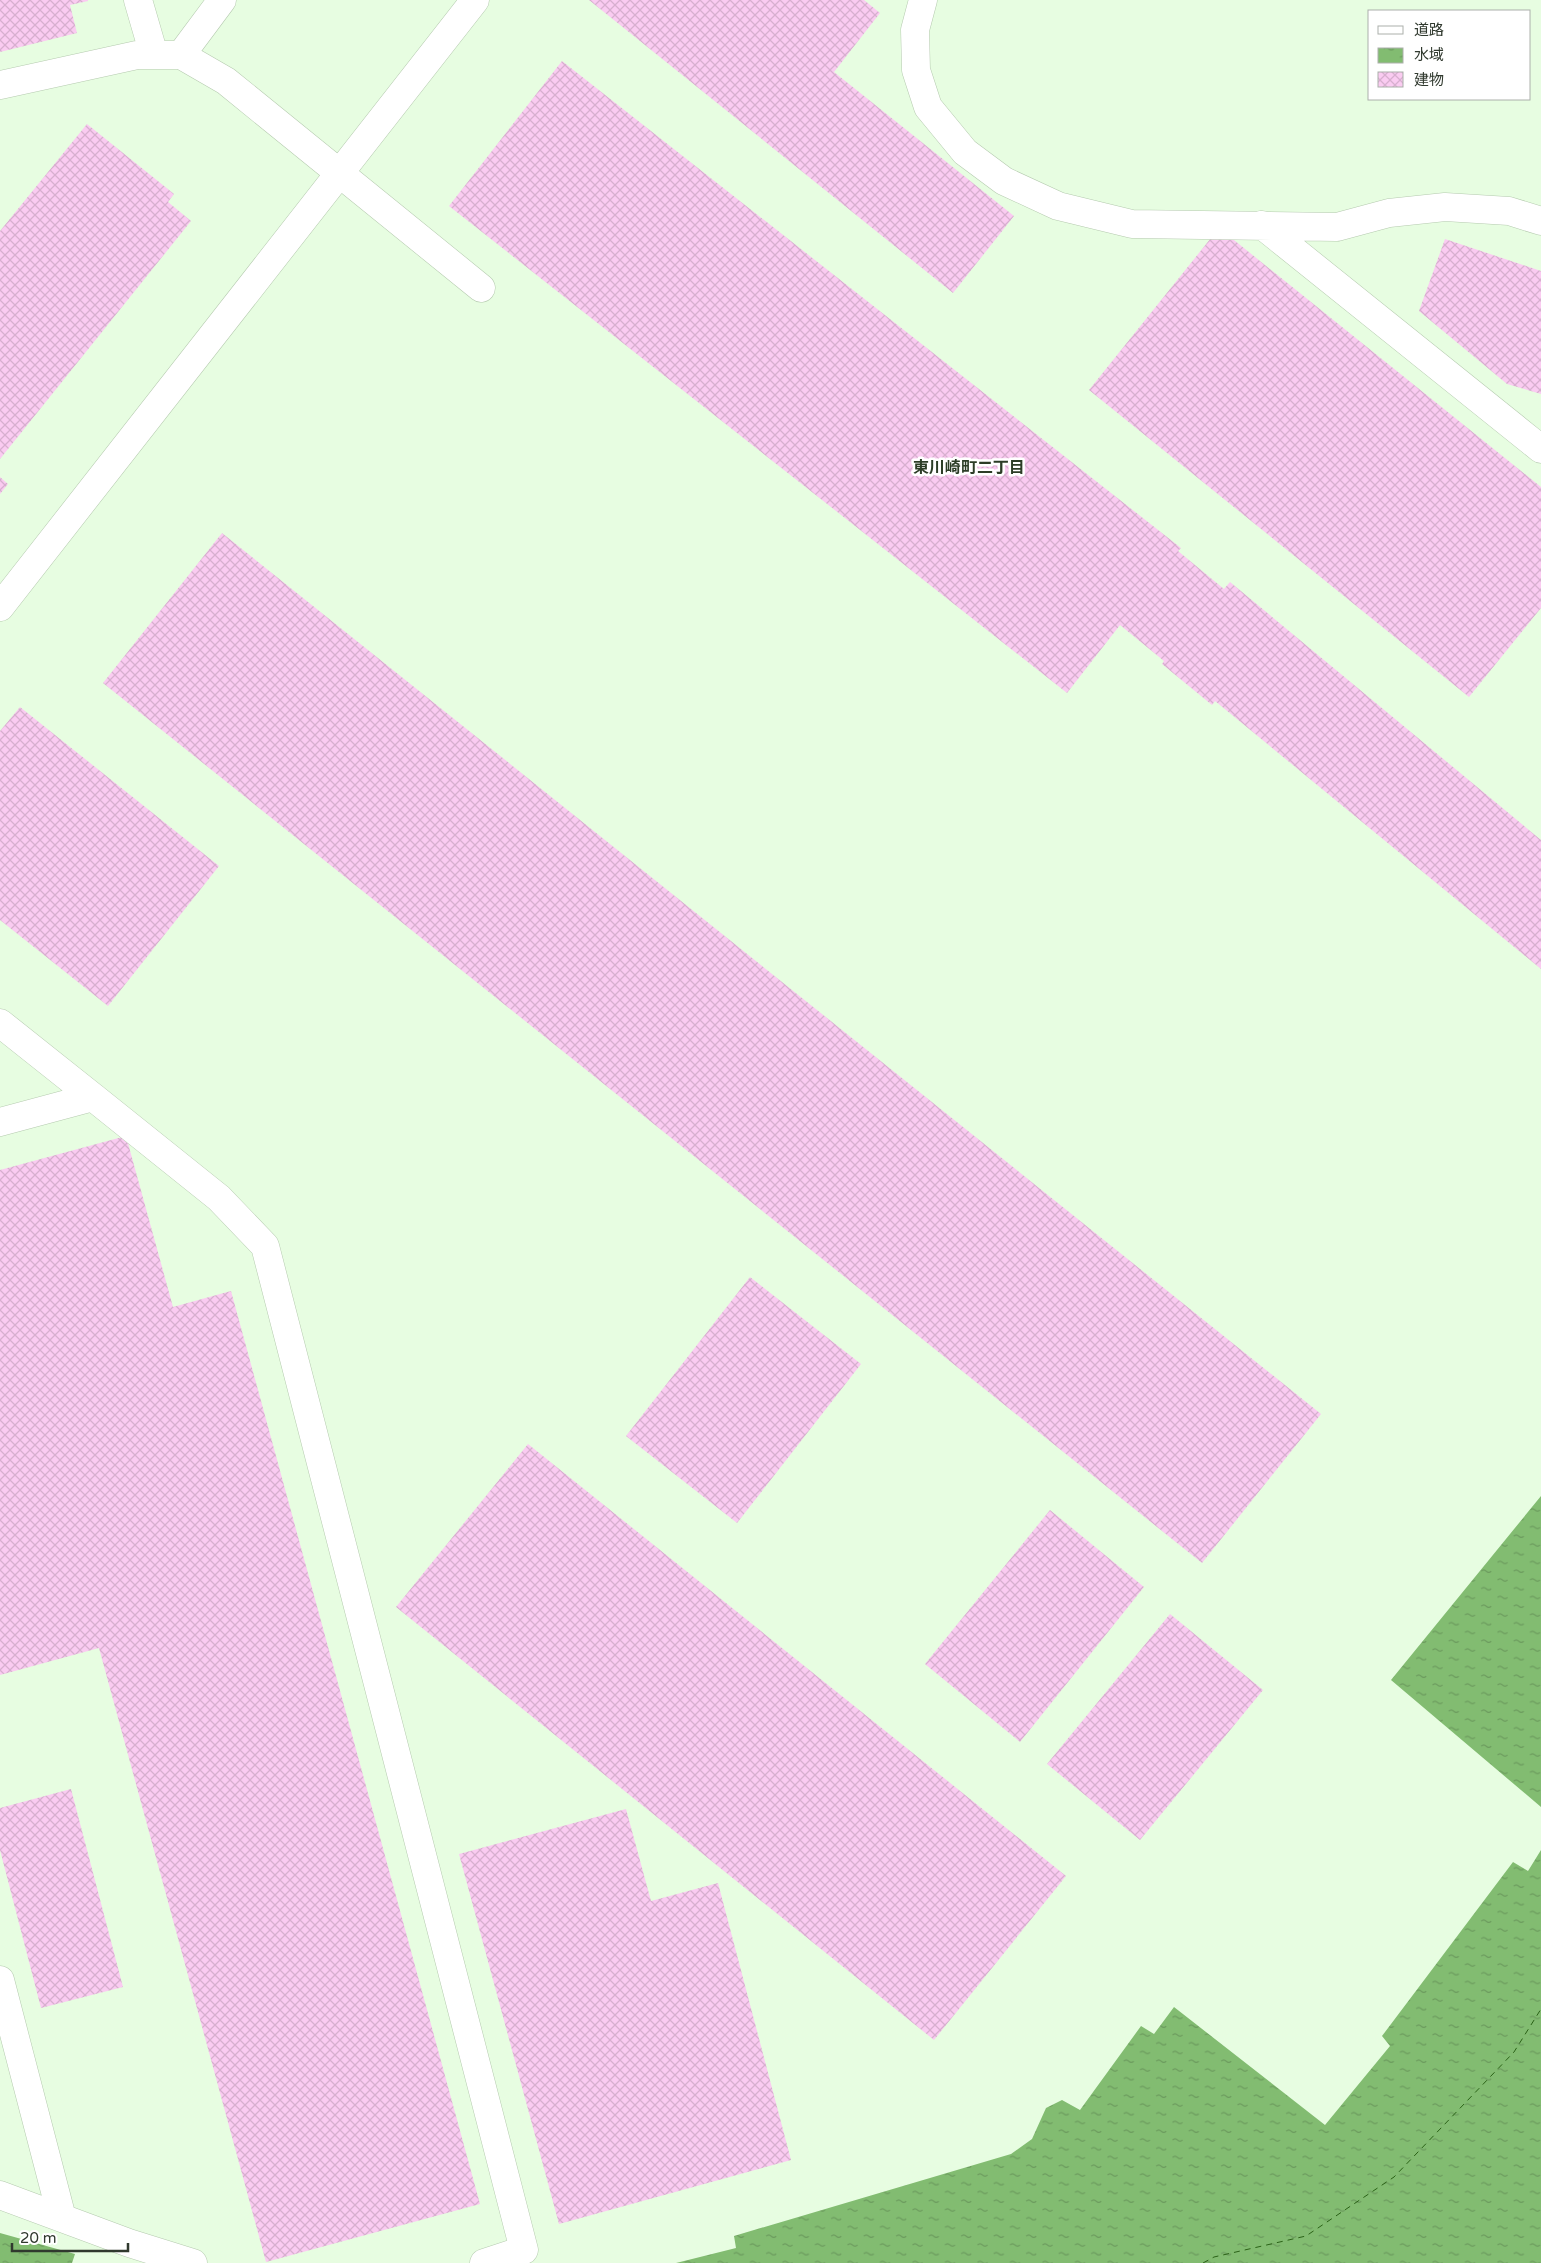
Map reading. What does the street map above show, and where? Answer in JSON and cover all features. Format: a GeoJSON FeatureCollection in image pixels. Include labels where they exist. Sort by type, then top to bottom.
{"type":"FeatureCollection","features":[{"type":"Feature","properties":{"kind":"lane"},"geometry":{"type":"LineString","coordinates":[[138,0],[154,55]]}},
{"type":"Feature","properties":{"kind":"lane"},"geometry":{"type":"LineString","coordinates":[[181,55],[222,0]]}},
{"type":"Feature","properties":{"kind":"lane"},"geometry":{"type":"LineString","coordinates":[[0,608],[475,0]]}},
{"type":"Feature","properties":{"kind":"lane"},"geometry":{"type":"LineString","coordinates":[[924,0],[915,30],[916,70],[928,107],[964,152],[1004,181],[1058,206],[1132,224],[1337,227],[1389,213],[1445,207],[1509,211],[1541,221]]}},
{"type":"Feature","properties":{"kind":"lane"},"geometry":{"type":"LineString","coordinates":[[0,85],[137,55],[181,55],[226,81],[481,288]]}},
{"type":"Feature","properties":{"kind":"lane"},"geometry":{"type":"LineString","coordinates":[[1262,225],[1541,449]]}},
{"type":"Feature","properties":{"kind":"lane"},"geometry":{"type":"LineString","coordinates":[[0,1023],[219,1198],[265,1246],[524,2250],[484,2263]]}},
{"type":"Feature","properties":{"kind":"lane"},"geometry":{"type":"LineString","coordinates":[[0,1122],[93,1097]]}},
{"type":"Feature","properties":{"kind":"lane"},"geometry":{"type":"LineString","coordinates":[[0,1980],[62,2218]]}},
{"type":"Feature","properties":{"kind":"lane"},"geometry":{"type":"LineString","coordinates":[[0,2195],[193,2263]]}},
{"type":"Feature","properties":{"kind":"water"},"geometry":{"type":"Polygon","coordinates":[[[1541,1496],[1541,1807],[1391,1680],[1541,1496]]]}},
{"type":"Feature","properties":{"kind":"water"},"geometry":{"type":"Polygon","coordinates":[[[1541,1850],[1541,2263],[676,2263],[736,2248],[734,2236],[1011,2154],[1032,2139],[1046,2108],[1062,2100],[1080,2110],[1141,2026],[1154,2034],[1174,2007],[1325,2125],[1390,2046],[1382,2036],[1513,1862],[1528,1871],[1541,1850]]]}},
{"type":"Feature","properties":{"kind":"water"},"geometry":{"type":"Polygon","coordinates":[[[0,2233],[75,2254],[72,2263],[0,2263],[0,2233]]]}},
{"type":"Feature","properties":{"kind":"building"},"geometry":{"type":"Polygon","coordinates":[[[0,0],[88,1],[70,5],[77,33],[0,52],[0,0]]]}},
{"type":"Feature","properties":{"kind":"building"},"geometry":{"type":"Polygon","coordinates":[[[589,0],[864,0],[880,13],[834,72],[1014,216],[953,293],[589,0]]]}},
{"type":"Feature","properties":{"kind":"building"},"geometry":{"type":"Polygon","coordinates":[[[562,61],[1181,548],[1178,551],[1224,589],[1230,582],[1541,840],[1541,969],[1215,701],[1212,705],[1162,664],[1164,661],[1120,625],[1067,693],[449,206],[562,61]]]}},
{"type":"Feature","properties":{"kind":"building"},"geometry":{"type":"Polygon","coordinates":[[[87,124],[174,194],[168,202],[191,221],[0,459],[0,231],[87,124]]]}},
{"type":"Feature","properties":{"kind":"building"},"geometry":{"type":"Polygon","coordinates":[[[1219,228],[1541,487],[1541,608],[1469,697],[1089,390],[1219,228]]]}},
{"type":"Feature","properties":{"kind":"building"},"geometry":{"type":"Polygon","coordinates":[[[1445,239],[1541,271],[1541,394],[1507,384],[1419,311],[1445,239]]]}},
{"type":"Feature","properties":{"kind":"building"},"geometry":{"type":"Polygon","coordinates":[[[0,477],[8,484],[0,494],[0,477]]]}},
{"type":"Feature","properties":{"kind":"building"},"geometry":{"type":"Polygon","coordinates":[[[222,533],[1321,1414],[1202,1563],[103,683],[222,533]]]}},
{"type":"Feature","properties":{"kind":"building"},"geometry":{"type":"Polygon","coordinates":[[[20,707],[219,866],[108,1006],[0,920],[0,731],[20,707]]]}},
{"type":"Feature","properties":{"kind":"building"},"geometry":{"type":"Polygon","coordinates":[[[126,1136],[173,1307],[231,1291],[480,2204],[266,2262],[99,1648],[0,1675],[0,1170],[126,1136]]]}},
{"type":"Feature","properties":{"kind":"building"},"geometry":{"type":"Polygon","coordinates":[[[750,1277],[861,1364],[737,1523],[626,1436],[750,1277]]]}},
{"type":"Feature","properties":{"kind":"building"},"geometry":{"type":"Polygon","coordinates":[[[528,1444],[1066,1876],[934,2040],[396,1607],[528,1444]]]}},
{"type":"Feature","properties":{"kind":"building"},"geometry":{"type":"Polygon","coordinates":[[[1050,1510],[1144,1587],[1020,1742],[925,1664],[1050,1510]]]}},
{"type":"Feature","properties":{"kind":"building"},"geometry":{"type":"Polygon","coordinates":[[[1170,1614],[1263,1690],[1140,1840],[1047,1764],[1170,1614]]]}},
{"type":"Feature","properties":{"kind":"building"},"geometry":{"type":"Polygon","coordinates":[[[71,1789],[123,1987],[41,2008],[0,1850],[0,1808],[71,1789]]]}},
{"type":"Feature","properties":{"kind":"building"},"geometry":{"type":"Polygon","coordinates":[[[626,1809],[651,1901],[718,1883],[791,2160],[559,2224],[459,1854],[626,1809]]]}},
{"type":"Feature","properties":{"kind":"ferry route"},"geometry":{"type":"LineString","coordinates":[[1203,2263],[1214,2257],[1306,2236],[1394,2177],[1514,2052],[1541,2009]]}},
{"type":"Feature","properties":{"kind":"district","name":"東川崎町二丁目"},"geometry":{"type":"Point","coordinates":[969,467]}}]}
